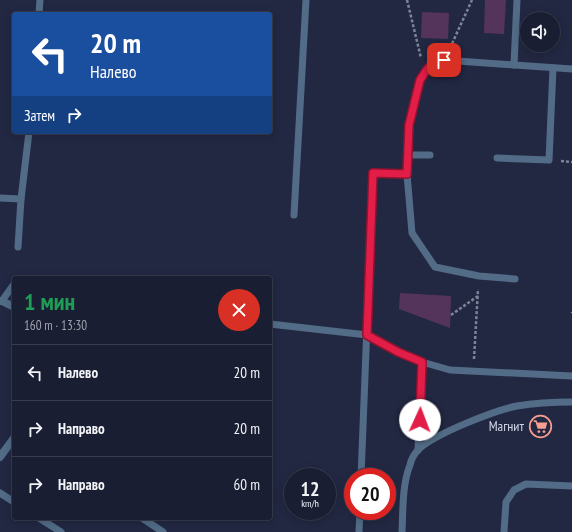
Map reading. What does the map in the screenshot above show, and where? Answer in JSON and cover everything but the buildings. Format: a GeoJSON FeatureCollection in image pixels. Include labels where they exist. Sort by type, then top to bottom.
{"type":"FeatureCollection","features":[{"type":"Feature","properties":{"kind":"street"},"geometry":{"type":"LineString","coordinates":[[1,301],[12,306]]}},
{"type":"Feature","properties":{"kind":"street"},"geometry":{"type":"LineString","coordinates":[[0,457],[12,441]]}},
{"type":"Feature","properties":{"kind":"lane"},"geometry":{"type":"LineString","coordinates":[[39,12],[40,0]]}},
{"type":"Feature","properties":{"kind":"lane"},"geometry":{"type":"LineString","coordinates":[[294,215],[306,0]]}},
{"type":"Feature","properties":{"kind":"lane"},"geometry":{"type":"LineString","coordinates":[[514,65],[516,0]]}},
{"type":"Feature","properties":{"kind":"lane"},"geometry":{"type":"LineString","coordinates":[[515,279],[479,276],[435,267],[412,233],[407,174],[409,125],[420,80],[428,68],[435,62],[444,60],[572,69]]}},
{"type":"Feature","properties":{"kind":"lane"},"geometry":{"type":"LineString","coordinates":[[497,158],[549,160],[553,68]]}},
{"type":"Feature","properties":{"kind":"lane"},"geometry":{"type":"LineString","coordinates":[[18,247],[21,199],[29,134]]}},
{"type":"Feature","properties":{"kind":"lane"},"geometry":{"type":"LineString","coordinates":[[408,154],[430,155]]}},
{"type":"Feature","properties":{"kind":"lane"},"geometry":{"type":"LineString","coordinates":[[361,468],[373,173],[407,174]]}},
{"type":"Feature","properties":{"kind":"lane"},"geometry":{"type":"LineString","coordinates":[[0,198],[21,199]]}},
{"type":"Feature","properties":{"kind":"lane"},"geometry":{"type":"LineString","coordinates":[[1,301],[12,287]]}},
{"type":"Feature","properties":{"kind":"lane"},"geometry":{"type":"LineString","coordinates":[[272,324],[367,335],[398,352],[422,362],[450,370],[572,376]]}},
{"type":"Feature","properties":{"kind":"lane"},"geometry":{"type":"LineString","coordinates":[[402,532],[405,485],[410,465],[418,450],[422,362]]}},
{"type":"Feature","properties":{"kind":"lane"},"geometry":{"type":"LineString","coordinates":[[418,450],[436,438],[480,418],[516,406],[552,402],[572,402]]}},
{"type":"Feature","properties":{"kind":"lane"},"geometry":{"type":"LineString","coordinates":[[504,532],[506,502],[514,490],[526,484],[572,486]]}},
{"type":"Feature","properties":{"kind":"lane"},"geometry":{"type":"LineString","coordinates":[[0,493],[12,501]]}},
{"type":"Feature","properties":{"kind":"lane"},"geometry":{"type":"LineString","coordinates":[[43,520],[61,532]]}},
{"type":"Feature","properties":{"kind":"lane"},"geometry":{"type":"LineString","coordinates":[[145,520],[163,532]]}},
{"type":"Feature","properties":{"kind":"lane"},"geometry":{"type":"LineString","coordinates":[[358,532],[359,520]]}},
{"type":"Feature","properties":{"kind":"path"},"geometry":{"type":"LineString","coordinates":[[407,0],[422,61],[428,68]]}},
{"type":"Feature","properties":{"kind":"path"},"geometry":{"type":"LineString","coordinates":[[444,60],[472,0]]}},
{"type":"Feature","properties":{"kind":"path"},"geometry":{"type":"LineString","coordinates":[[474,372],[479,276]]}},
{"type":"Feature","properties":{"kind":"path"},"geometry":{"type":"LineString","coordinates":[[451,315],[478,296]]}},
{"type":"Feature","properties":{"kind":"shaded area"},"geometry":{"type":"Polygon","coordinates":[[[485,0],[506,0],[504,34],[484,33],[485,0]]]}},
{"type":"Feature","properties":{"kind":"shaded area"},"geometry":{"type":"Polygon","coordinates":[[[422,12],[449,13],[448,39],[421,38],[422,12]]]}},
{"type":"Feature","properties":{"kind":"shaded area"},"geometry":{"type":"Polygon","coordinates":[[[400,293],[451,296],[450,328],[399,309],[400,293]]]}},
{"type":"Feature","properties":{"kind":"place","name":"Магнит"},"geometry":{"type":"Point","coordinates":[540,426]}},
{"type":"Feature","properties":{"kind":"route"},"geometry":{"type":"LineString","coordinates":[[420,420],[422,362],[398,352],[367,335],[373,173],[407,174],[409,125],[420,80],[428,68],[435,62],[444,60]]}}]}
